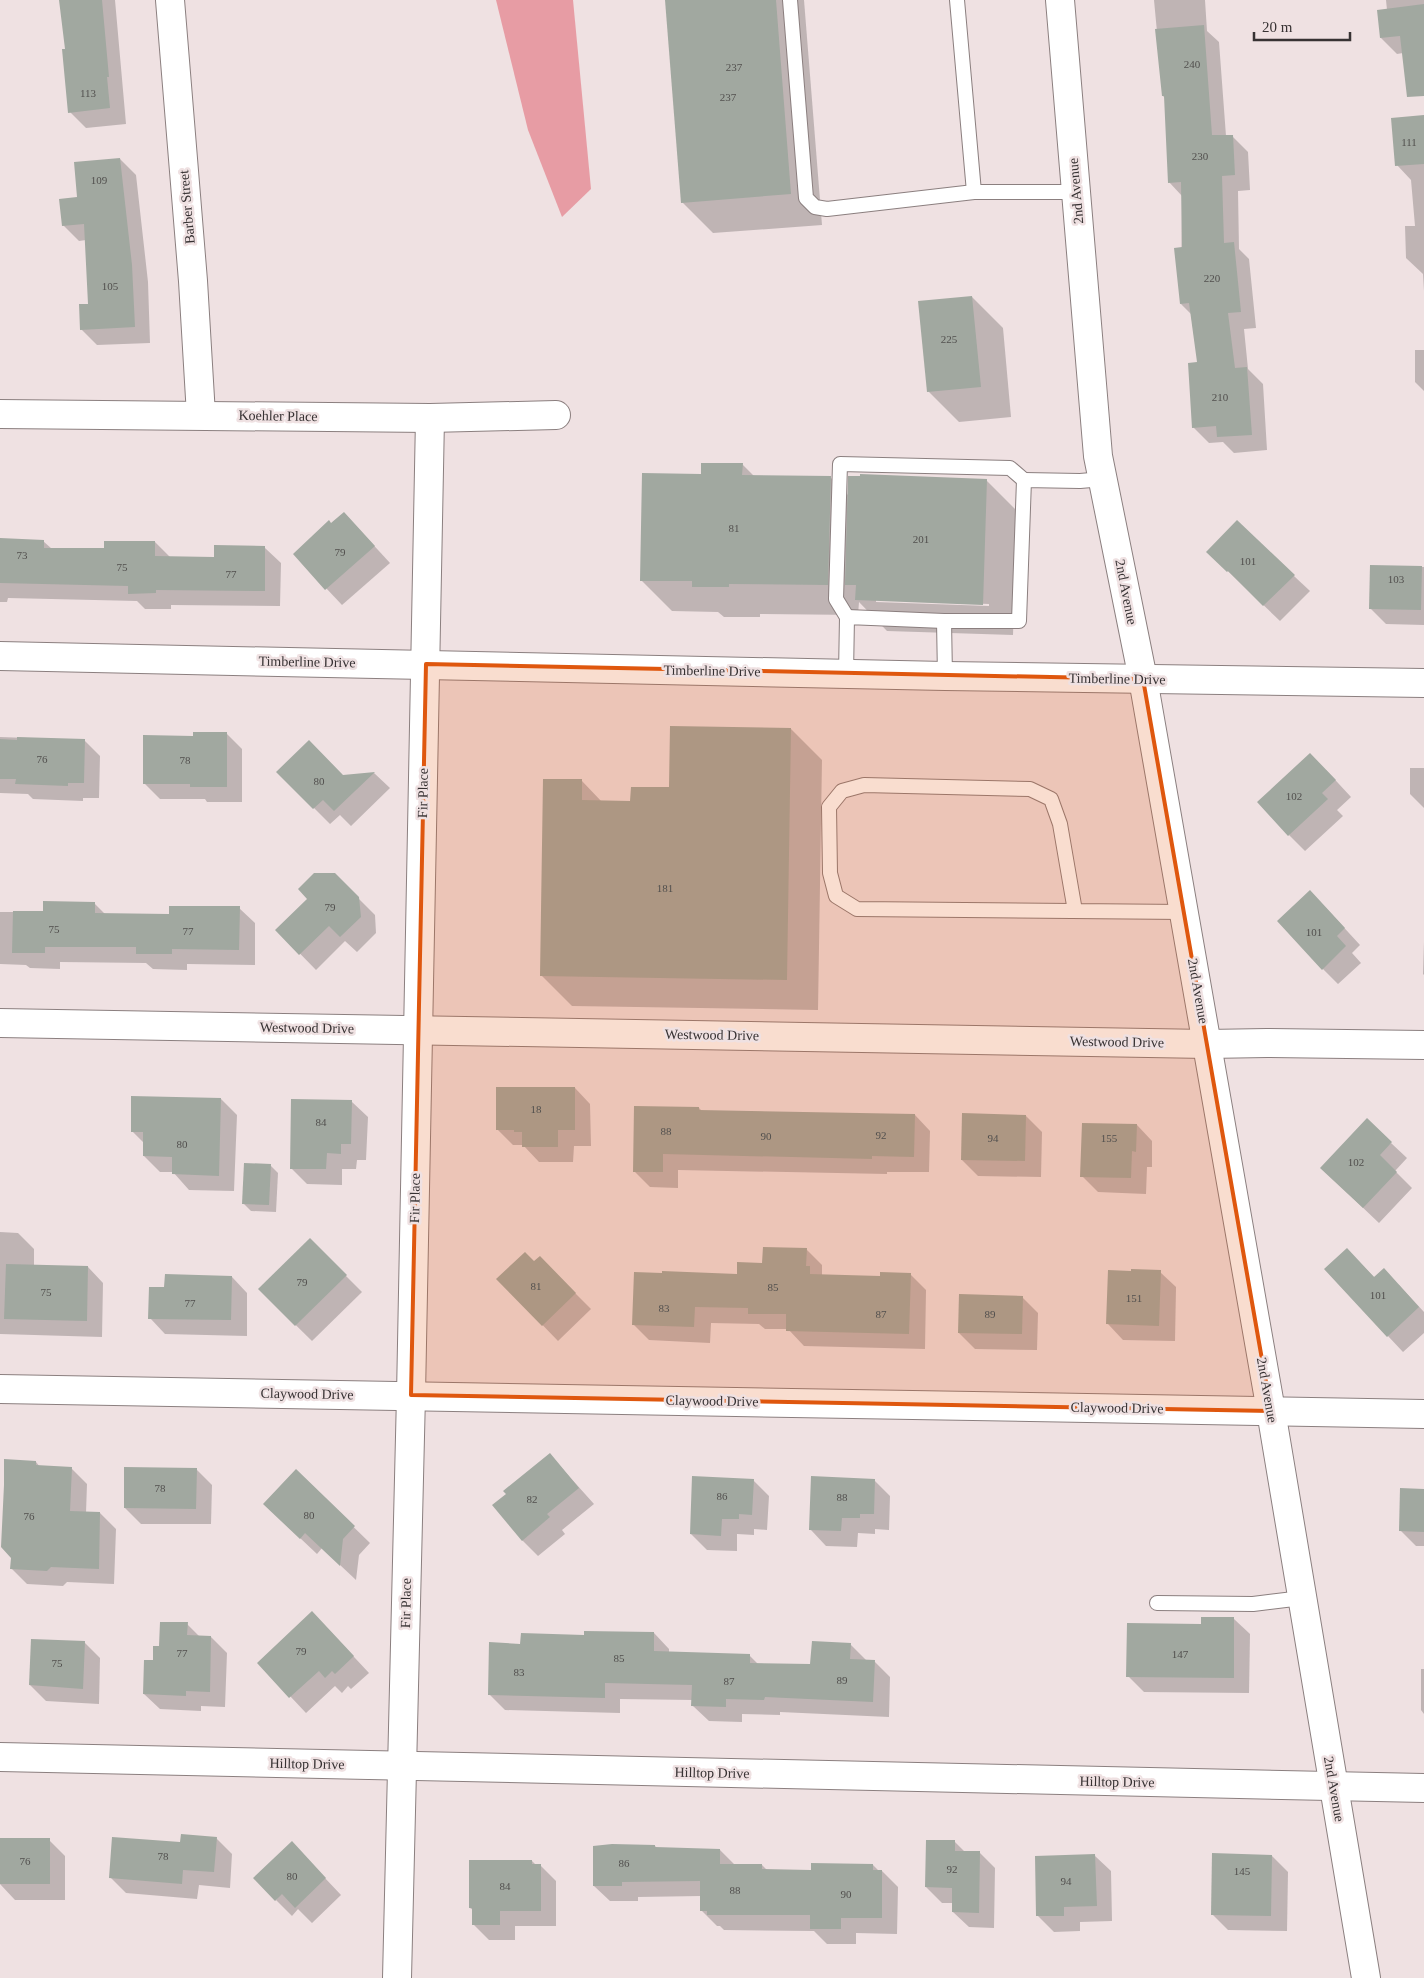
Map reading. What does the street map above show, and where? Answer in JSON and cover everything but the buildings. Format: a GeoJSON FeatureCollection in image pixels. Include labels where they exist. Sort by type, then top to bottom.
{"type":"FeatureCollection","features":[{"type":"Feature","properties":{"kind":"street","name":"Barber Street"},"geometry":{"type":"LineString","coordinates":[[170,0],[193,281],[201,415]]}},
{"type":"Feature","properties":{"kind":"street","name":"2nd Avenue"},"geometry":{"type":"LineString","coordinates":[[1060,0],[1098,456],[1143,680],[1184,912],[1271,1411],[1366,1978]]}},
{"type":"Feature","properties":{"kind":"street","name":"Koehler Place"},"geometry":{"type":"LineString","coordinates":[[0,414],[430,418],[556,415]]}},
{"type":"Feature","properties":{"kind":"street","name":"Fir Place"},"geometry":{"type":"LineString","coordinates":[[397,1978],[419,1030],[430,418]]}},
{"type":"Feature","properties":{"kind":"street","name":"Timberline Drive"},"geometry":{"type":"LineString","coordinates":[[0,656],[1143,680],[1424,683]]}},
{"type":"Feature","properties":{"kind":"street","name":"Westwood Drive"},"geometry":{"type":"LineString","coordinates":[[0,1023],[1207,1044],[1267,1042],[1424,1045]]}},
{"type":"Feature","properties":{"kind":"street","name":"Claywood Drive"},"geometry":{"type":"LineString","coordinates":[[0,1389],[1424,1414]]}},
{"type":"Feature","properties":{"kind":"street","name":"Hilltop Drive"},"geometry":{"type":"LineString","coordinates":[[0,1757],[1424,1788]]}},
{"type":"Feature","properties":{"kind":"lane"},"geometry":{"type":"LineString","coordinates":[[790,0],[806,198],[815,207],[827,210],[974,192],[1076,192]]}},
{"type":"Feature","properties":{"kind":"lane"},"geometry":{"type":"LineString","coordinates":[[957,0],[974,192]]}},
{"type":"Feature","properties":{"kind":"lane"},"geometry":{"type":"LineString","coordinates":[[846,674],[847,617],[836,600],[840,464],[1010,468],[1024,480],[1080,481],[1103,478]]}},
{"type":"Feature","properties":{"kind":"lane"},"geometry":{"type":"LineString","coordinates":[[847,617],[1019,621],[1024,480]]}},
{"type":"Feature","properties":{"kind":"lane"},"geometry":{"type":"LineString","coordinates":[[944,620],[945,676]]}},
{"type":"Feature","properties":{"kind":"lane"},"geometry":{"type":"LineString","coordinates":[[1075,911],[1060,824],[1051,798],[1030,789],[864,785],[842,791],[829,806],[830,873],[836,896],[857,909],[1075,911],[1184,912]]}},
{"type":"Feature","properties":{"kind":"lane"},"geometry":{"type":"LineString","coordinates":[[1157,1603],[1253,1604],[1302,1598]]}},
{"type":"Feature","properties":{"kind":"highlighted area"},"geometry":{"type":"Polygon","coordinates":[[[426,664],[1143,679],[1271,1411],[411,1395],[426,664]]]}},
{"type":"Feature","properties":{"kind":"shaded area"},"geometry":{"type":"Polygon","coordinates":[[[496,0],[573,0],[591,189],[562,217],[528,130],[496,0]]]}}]}
